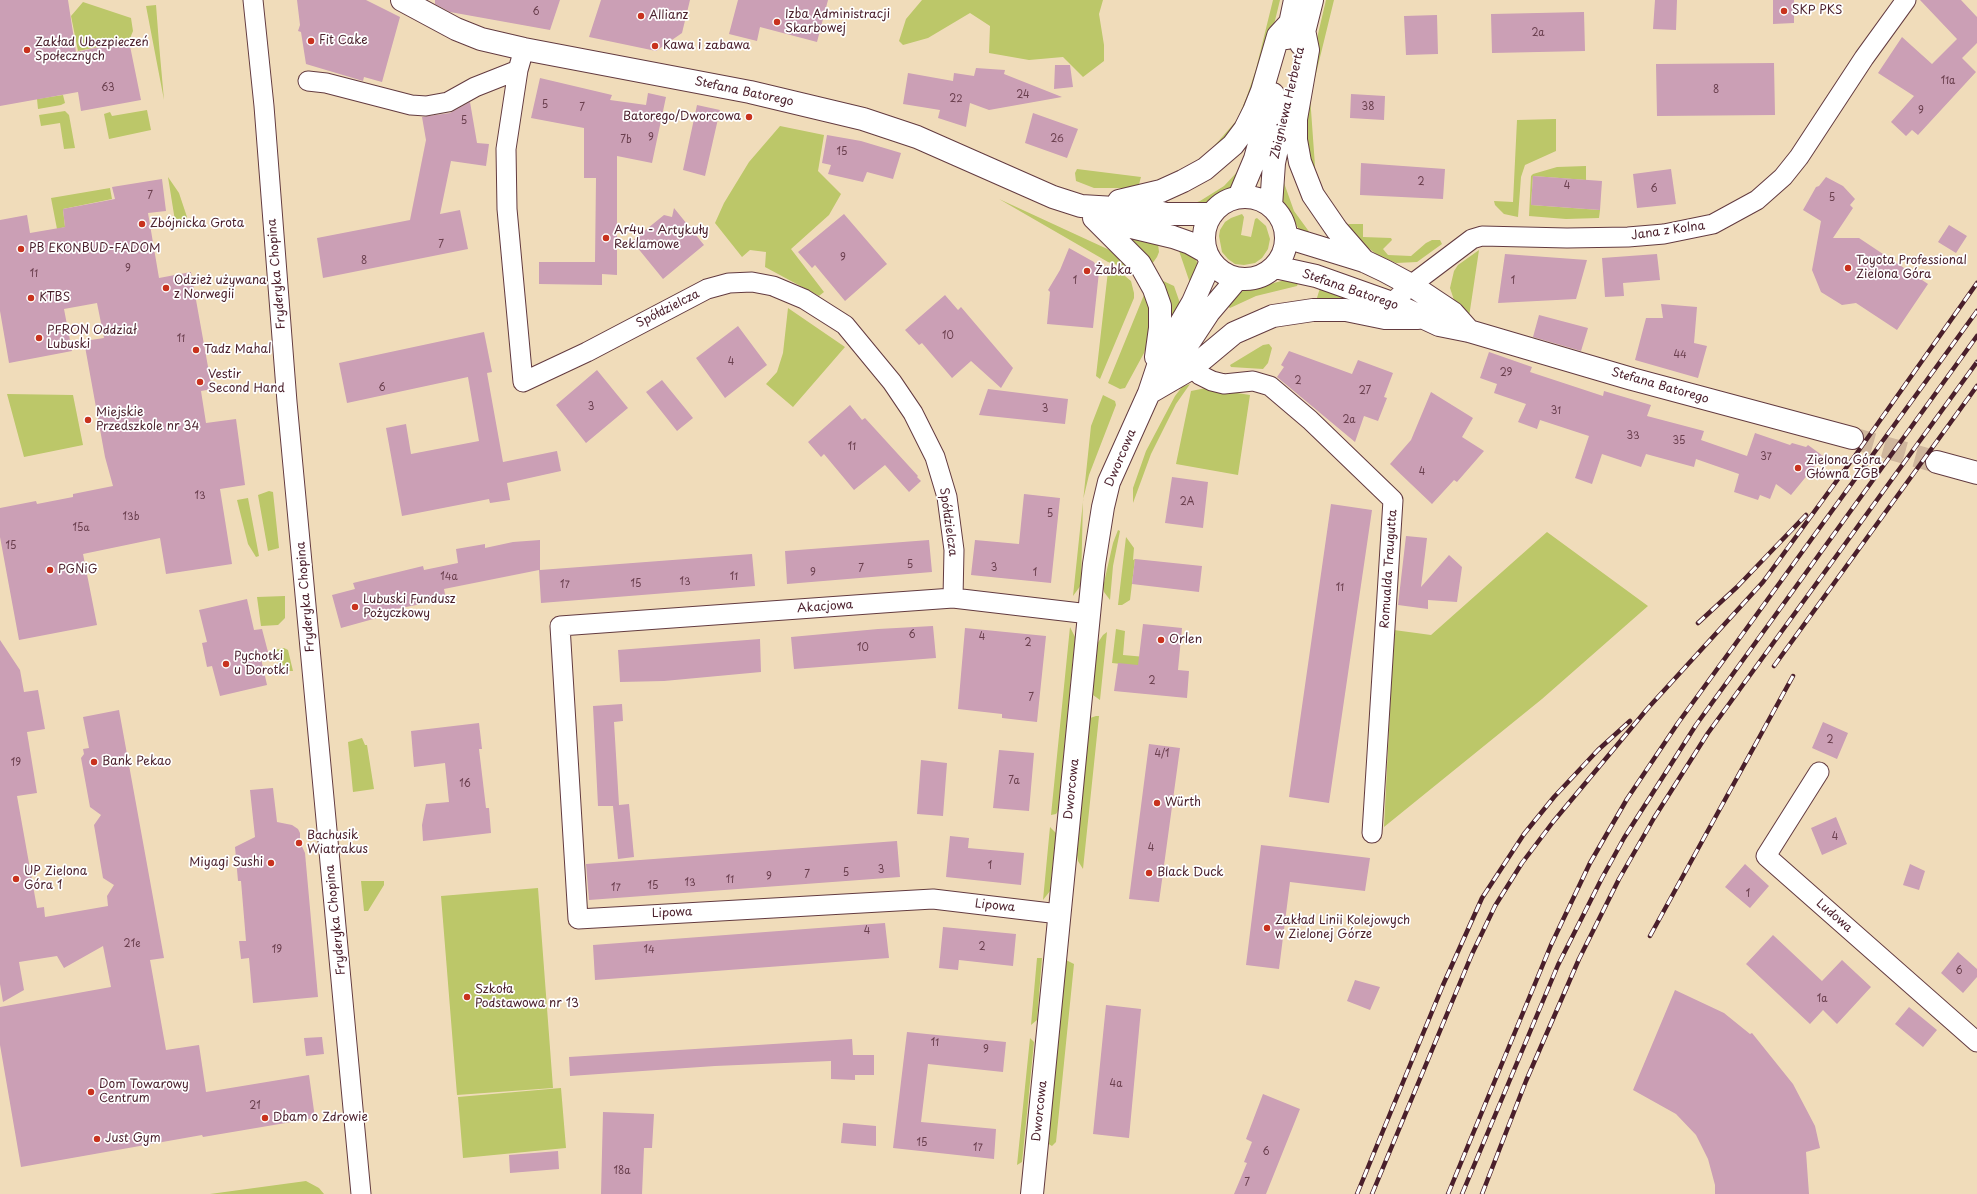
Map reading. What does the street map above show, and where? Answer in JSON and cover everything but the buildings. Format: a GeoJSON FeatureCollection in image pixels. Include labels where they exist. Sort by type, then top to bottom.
{"type":"FeatureCollection","features":[{"type":"Feature","properties":{"kind":"street","name":"Fryderyka Chopina"},"geometry":{"type":"LineString","coordinates":[[253,0],[264,106],[287,402],[361,1194]]}},
{"type":"Feature","properties":{"kind":"street","name":"Stefana Batorego"},"geometry":{"type":"LineString","coordinates":[[402,0],[456,29],[482,39],[521,59],[750,92],[863,119],[917,138],[1024,185],[1091,210],[1190,243],[1208,256]]}},
{"type":"Feature","properties":{"kind":"street","name":"Zbigniewa Herberta"},"geometry":{"type":"LineString","coordinates":[[1271,206],[1274,163],[1297,27],[1295,0]]}},
{"type":"Feature","properties":{"kind":"street","name":"Zbigniewa Herberta"},"geometry":{"type":"LineString","coordinates":[[1239,198],[1260,143],[1297,27],[1312,0]]}},
{"type":"Feature","properties":{"kind":"street","name":"Jana z Kolna"},"geometry":{"type":"LineString","coordinates":[[1392,303],[1411,286],[1472,239],[1482,236],[1567,238],[1628,237],[1664,234],[1713,224],[1756,200],[1783,177],[1799,157],[1864,58],[1906,0]]}},
{"type":"Feature","properties":{"kind":"street"},"geometry":{"type":"LineString","coordinates":[[1150,393],[1158,348],[1160,306],[1154,289],[1140,264],[1091,210],[1148,195],[1173,186],[1199,173],[1219,159],[1245,130],[1262,91],[1278,36],[1297,27],[1308,50],[1296,119],[1296,140],[1300,162],[1313,195],[1337,230],[1364,262]]}},
{"type":"Feature","properties":{"kind":"street"},"geometry":{"type":"LineString","coordinates":[[308,81],[326,83],[411,105],[426,106],[448,102],[521,59]]}},
{"type":"Feature","properties":{"kind":"street","name":"Spółdzielcza"},"geometry":{"type":"LineString","coordinates":[[521,59],[506,149],[506,164],[507,209],[523,382],[587,352],[707,289],[730,283],[752,282],[773,286],[804,300],[845,325],[892,382],[913,413],[935,457],[947,497],[954,550],[953,598]]}},
{"type":"Feature","properties":{"kind":"street"},"geometry":{"type":"LineString","coordinates":[[1239,198],[1252,198],[1271,206],[1281,218],[1286,237],[1283,252],[1275,266],[1258,277],[1237,279],[1226,275],[1208,256],[1204,231],[1212,214],[1220,206],[1230,200],[1239,198]]}},
{"type":"Feature","properties":{"kind":"street","name":"Stefana Batorego"},"geometry":{"type":"LineString","coordinates":[[1091,210],[1149,210],[1166,214],[1212,214]]}},
{"type":"Feature","properties":{"kind":"street","name":"Stefana Batorego"},"geometry":{"type":"LineString","coordinates":[[1286,237],[1364,262],[1411,286],[1453,313],[1469,331]]}},
{"type":"Feature","properties":{"kind":"street","name":"Dworcowa"},"geometry":{"type":"LineString","coordinates":[[1032,1194],[1098,533],[1109,482],[1150,393],[1161,357],[1193,302],[1208,256]]}},
{"type":"Feature","properties":{"kind":"street","name":"Stefana Batorego"},"geometry":{"type":"LineString","coordinates":[[1275,266],[1316,276],[1392,303],[1439,325],[1469,331],[1625,377],[1852,438]]}},
{"type":"Feature","properties":{"kind":"street","name":"Dworcowa"},"geometry":{"type":"LineString","coordinates":[[1150,393],[1186,362],[1210,312],[1237,279]]}},
{"type":"Feature","properties":{"kind":"street"},"geometry":{"type":"LineString","coordinates":[[1186,362],[1208,352],[1234,333],[1249,325],[1284,314],[1313,310],[1346,310],[1385,318],[1423,318]]}},
{"type":"Feature","properties":{"kind":"street","name":"Romualda Traugutta"},"geometry":{"type":"LineString","coordinates":[[1186,362],[1212,381],[1224,384],[1253,381],[1270,386],[1310,420],[1393,500],[1372,833]]}},
{"type":"Feature","properties":{"kind":"street"},"geometry":{"type":"LineString","coordinates":[[1937,462],[1977,473]]}},
{"type":"Feature","properties":{"kind":"street","name":"Akacjowa"},"geometry":{"type":"LineString","coordinates":[[560,626],[953,598],[1089,614]]}},
{"type":"Feature","properties":{"kind":"street","name":"Lipowa"},"geometry":{"type":"LineString","coordinates":[[560,626],[578,919],[933,899],[1059,914]]}},
{"type":"Feature","properties":{"kind":"street","name":"Ludowa"},"geometry":{"type":"LineString","coordinates":[[1819,772],[1766,856],[1977,1042]]}},
{"type":"Feature","properties":{"kind":"green space"},"geometry":{"type":"Polygon","coordinates":[[[922,0],[1103,0],[1099,14],[1104,45],[1104,61],[1083,77],[1063,57],[1029,60],[989,53],[990,26],[970,13],[928,38],[903,45],[899,41],[906,19],[922,0]]]}},
{"type":"Feature","properties":{"kind":"green space"},"geometry":{"type":"Polygon","coordinates":[[[1273,0],[1280,0],[1270,41],[1241,123],[1208,153],[1237,120],[1256,69],[1273,0]]]}},
{"type":"Feature","properties":{"kind":"green space"},"geometry":{"type":"Polygon","coordinates":[[[1326,0],[1334,0],[1313,86],[1307,81],[1326,0]]]}},
{"type":"Feature","properties":{"kind":"green space"},"geometry":{"type":"Polygon","coordinates":[[[83,2],[131,18],[133,31],[129,41],[78,51],[71,16],[83,2]]]}},
{"type":"Feature","properties":{"kind":"green space"},"geometry":{"type":"Polygon","coordinates":[[[156,5],[159,44],[164,100],[146,6],[156,5]]]}},
{"type":"Feature","properties":{"kind":"green space"},"geometry":{"type":"Polygon","coordinates":[[[63,95],[65,103],[38,109],[37,99],[63,95]]]}},
{"type":"Feature","properties":{"kind":"green space"},"geometry":{"type":"Polygon","coordinates":[[[1310,96],[1316,180],[1308,163],[1305,98],[1310,96]]]}},
{"type":"Feature","properties":{"kind":"green space"},"geometry":{"type":"Polygon","coordinates":[[[147,110],[151,130],[109,139],[104,114],[110,112],[112,116],[147,110]]]}},
{"type":"Feature","properties":{"kind":"green space"},"geometry":{"type":"Polygon","coordinates":[[[65,111],[69,115],[75,148],[64,149],[60,123],[41,126],[39,115],[65,111]]]}},
{"type":"Feature","properties":{"kind":"green space"},"geometry":{"type":"Polygon","coordinates":[[[1556,119],[1556,151],[1525,165],[1521,177],[1518,217],[1504,214],[1495,205],[1494,201],[1513,202],[1517,120],[1556,119]]]}},
{"type":"Feature","properties":{"kind":"green space"},"geometry":{"type":"Polygon","coordinates":[[[780,126],[824,135],[818,171],[841,194],[829,215],[791,249],[824,292],[819,296],[765,267],[766,252],[750,250],[742,257],[715,223],[724,203],[749,162],[780,126]]]}},
{"type":"Feature","properties":{"kind":"green space"},"geometry":{"type":"Polygon","coordinates":[[[1586,166],[1586,180],[1533,176],[1531,205],[1600,210],[1599,218],[1566,219],[1529,216],[1531,176],[1533,174],[1557,167],[1586,166]]]}},
{"type":"Feature","properties":{"kind":"green space"},"geometry":{"type":"Polygon","coordinates":[[[1077,169],[1141,177],[1138,188],[1094,188],[1076,181],[1075,173],[1077,169]]]}},
{"type":"Feature","properties":{"kind":"green space"},"geometry":{"type":"Polygon","coordinates":[[[1239,170],[1242,171],[1228,191],[1202,205],[1183,207],[1200,201],[1224,186],[1239,170]]]}},
{"type":"Feature","properties":{"kind":"green space"},"geometry":{"type":"Polygon","coordinates":[[[168,177],[179,193],[187,217],[184,226],[176,227],[168,177]]]}},
{"type":"Feature","properties":{"kind":"green space"},"geometry":{"type":"Polygon","coordinates":[[[1283,180],[1294,211],[1313,237],[1300,231],[1282,202],[1283,180]]]}},
{"type":"Feature","properties":{"kind":"green space"},"geometry":{"type":"Polygon","coordinates":[[[110,188],[112,199],[63,209],[65,227],[57,229],[51,198],[110,188]]]}},
{"type":"Feature","properties":{"kind":"green space"},"geometry":{"type":"Polygon","coordinates":[[[999,199],[1116,253],[1134,270],[1108,262],[999,199]]]}},
{"type":"Feature","properties":{"kind":"green space"},"geometry":{"type":"Polygon","coordinates":[[[1242,214],[1244,217],[1241,235],[1251,237],[1255,219],[1257,218],[1266,226],[1270,239],[1268,249],[1262,258],[1255,263],[1244,265],[1235,264],[1228,259],[1222,252],[1219,236],[1220,230],[1225,222],[1242,214]]]}},
{"type":"Feature","properties":{"kind":"green space"},"geometry":{"type":"Polygon","coordinates":[[[1348,224],[1363,224],[1363,237],[1391,238],[1392,240],[1383,249],[1388,255],[1411,256],[1426,243],[1432,240],[1440,240],[1442,244],[1417,262],[1396,263],[1376,254],[1356,238],[1348,224]]]}},
{"type":"Feature","properties":{"kind":"green space"},"geometry":{"type":"Polygon","coordinates":[[[1111,227],[1158,244],[1159,252],[1152,264],[1111,227]]]}},
{"type":"Feature","properties":{"kind":"green space"},"geometry":{"type":"Polygon","coordinates":[[[1177,245],[1195,256],[1198,266],[1191,286],[1177,245]]]}},
{"type":"Feature","properties":{"kind":"green space"},"geometry":{"type":"Polygon","coordinates":[[[1479,250],[1469,317],[1455,303],[1450,288],[1454,271],[1458,265],[1479,250]]]}},
{"type":"Feature","properties":{"kind":"green space"},"geometry":{"type":"Polygon","coordinates":[[[1108,271],[1118,272],[1131,281],[1134,298],[1100,379],[1096,376],[1108,271]]]}},
{"type":"Feature","properties":{"kind":"green space"},"geometry":{"type":"Polygon","coordinates":[[[1289,279],[1299,281],[1297,286],[1256,296],[1230,308],[1224,304],[1236,293],[1289,279]]]}},
{"type":"Feature","properties":{"kind":"green space"},"geometry":{"type":"Polygon","coordinates":[[[1161,280],[1174,286],[1181,306],[1172,326],[1161,280]]]}},
{"type":"Feature","properties":{"kind":"green space"},"geometry":{"type":"Polygon","coordinates":[[[1320,288],[1358,300],[1316,301],[1320,288]]]}},
{"type":"Feature","properties":{"kind":"green space"},"geometry":{"type":"Polygon","coordinates":[[[1146,290],[1150,303],[1151,332],[1144,353],[1125,388],[1120,389],[1108,383],[1146,290]]]}},
{"type":"Feature","properties":{"kind":"green space"},"geometry":{"type":"Polygon","coordinates":[[[788,308],[845,347],[793,407],[766,384],[777,372],[783,353],[788,308]]]}},
{"type":"Feature","properties":{"kind":"green space"},"geometry":{"type":"Polygon","coordinates":[[[1269,344],[1272,348],[1268,363],[1263,369],[1231,367],[1230,365],[1263,345],[1269,344]]]}},
{"type":"Feature","properties":{"kind":"green space"},"geometry":{"type":"Polygon","coordinates":[[[1190,384],[1176,404],[1151,454],[1133,503],[1133,488],[1146,451],[1175,396],[1182,387],[1190,384]]]}},
{"type":"Feature","properties":{"kind":"green space"},"geometry":{"type":"Polygon","coordinates":[[[1206,388],[1250,395],[1238,475],[1176,464],[1191,391],[1206,388]]]}},
{"type":"Feature","properties":{"kind":"green space"},"geometry":{"type":"Polygon","coordinates":[[[7,394],[73,395],[83,445],[24,457],[7,394]]]}},
{"type":"Feature","properties":{"kind":"green space"},"geometry":{"type":"Polygon","coordinates":[[[1103,395],[1115,401],[1116,405],[1089,475],[1083,499],[1091,426],[1103,395]]]}},
{"type":"Feature","properties":{"kind":"green space"},"geometry":{"type":"Polygon","coordinates":[[[269,491],[273,492],[279,548],[268,551],[258,495],[269,491]]]}},
{"type":"Feature","properties":{"kind":"green space"},"geometry":{"type":"Polygon","coordinates":[[[248,498],[259,556],[256,557],[248,544],[237,500],[248,498]]]}},
{"type":"Feature","properties":{"kind":"green space"},"geometry":{"type":"Polygon","coordinates":[[[1083,502],[1081,585],[1073,596],[1083,502]]]}},
{"type":"Feature","properties":{"kind":"green space"},"geometry":{"type":"Polygon","coordinates":[[[1118,530],[1120,531],[1113,566],[1110,600],[1104,592],[1103,587],[1113,543],[1118,530]]]}},
{"type":"Feature","properties":{"kind":"green space"},"geometry":{"type":"Polygon","coordinates":[[[1547,532],[1648,606],[1542,699],[1384,827],[1394,630],[1431,635],[1547,532]]]}},
{"type":"Feature","properties":{"kind":"green space"},"geometry":{"type":"Polygon","coordinates":[[[1126,537],[1134,548],[1133,560],[1135,559],[1130,600],[1122,605],[1118,605],[1126,537]]]}},
{"type":"Feature","properties":{"kind":"green space"},"geometry":{"type":"Polygon","coordinates":[[[285,596],[285,618],[278,625],[261,626],[257,597],[285,596]]]}},
{"type":"Feature","properties":{"kind":"green space"},"geometry":{"type":"Polygon","coordinates":[[[1070,627],[1075,637],[1058,811],[1056,814],[1051,815],[1070,627]]]}},
{"type":"Feature","properties":{"kind":"green space"},"geometry":{"type":"Polygon","coordinates":[[[1116,629],[1125,631],[1123,655],[1168,659],[1167,669],[1112,663],[1116,629]]]}},
{"type":"Feature","properties":{"kind":"green space"},"geometry":{"type":"Polygon","coordinates":[[[1107,632],[1100,700],[1093,695],[1097,644],[1107,632]]]}},
{"type":"Feature","properties":{"kind":"green space"},"geometry":{"type":"Polygon","coordinates":[[[284,648],[288,650],[293,671],[285,671],[277,661],[273,650],[284,648]]]}},
{"type":"Feature","properties":{"kind":"green space"},"geometry":{"type":"Polygon","coordinates":[[[1099,716],[1083,869],[1078,861],[1077,855],[1090,718],[1099,716]]]}},
{"type":"Feature","properties":{"kind":"green space"},"geometry":{"type":"Polygon","coordinates":[[[362,738],[365,745],[367,745],[374,789],[353,792],[348,742],[362,738]]]}},
{"type":"Feature","properties":{"kind":"green space"},"geometry":{"type":"Polygon","coordinates":[[[1050,827],[1056,833],[1050,891],[1043,900],[1050,827]]]}},
{"type":"Feature","properties":{"kind":"green space"},"geometry":{"type":"Polygon","coordinates":[[[361,881],[384,881],[384,885],[368,911],[364,911],[361,881]]]}},
{"type":"Feature","properties":{"kind":"green space"},"geometry":{"type":"Polygon","coordinates":[[[538,888],[553,1088],[457,1095],[441,896],[538,888]]]}},
{"type":"Feature","properties":{"kind":"green space"},"geometry":{"type":"Polygon","coordinates":[[[1037,958],[1042,958],[1037,1020],[1031,1025],[1037,958]]]}},
{"type":"Feature","properties":{"kind":"green space"},"geometry":{"type":"Polygon","coordinates":[[[1066,960],[1074,964],[1056,1142],[1052,1146],[1047,1143],[1066,960]]]}},
{"type":"Feature","properties":{"kind":"green space"},"geometry":{"type":"Polygon","coordinates":[[[1030,1038],[1034,1042],[1022,1162],[1017,1165],[1030,1038]]]}},
{"type":"Feature","properties":{"kind":"green space"},"geometry":{"type":"Polygon","coordinates":[[[561,1088],[566,1148],[463,1158],[458,1097],[561,1088]]]}},
{"type":"Feature","properties":{"kind":"green space"},"geometry":{"type":"Polygon","coordinates":[[[306,1181],[319,1188],[324,1194],[210,1194],[306,1181]]]}},
{"type":"Feature","properties":{"kind":"tunnel"},"geometry":{"type":"LineString","coordinates":[[1852,438],[1937,462]]}},
{"type":"Feature","properties":{"kind":"railway"},"geometry":{"type":"LineString","coordinates":[[1372,1194],[1472,954],[1495,906],[1522,863],[1553,822],[1648,708],[1763,582],[1857,453],[1977,283]]}},
{"type":"Feature","properties":{"kind":"railway"},"geometry":{"type":"LineString","coordinates":[[1448,1194],[1551,945],[1590,863],[1627,799],[1678,723],[1977,311]]}},
{"type":"Feature","properties":{"kind":"railway"},"geometry":{"type":"LineString","coordinates":[[1462,1194],[1558,965],[1624,838],[1696,725],[1977,336]]}},
{"type":"Feature","properties":{"kind":"railway"},"geometry":{"type":"LineString","coordinates":[[1482,1194],[1526,1081],[1579,959],[1619,879],[1654,818],[1708,733],[1977,362]]}},
{"type":"Feature","properties":{"kind":"railway"},"geometry":{"type":"LineString","coordinates":[[1774,666],[1977,386]]}},
{"type":"Feature","properties":{"kind":"railway"},"geometry":{"type":"LineString","coordinates":[[1698,623],[1737,587],[1806,515]]}},
{"type":"Feature","properties":{"kind":"railway"},"geometry":{"type":"LineString","coordinates":[[1650,936],[1793,676]]}},
{"type":"Feature","properties":{"kind":"railway"},"geometry":{"type":"LineString","coordinates":[[1357,1194],[1443,985],[1482,898],[1524,834],[1554,797],[1598,750],[1630,721]]}},
{"type":"Feature","properties":{"kind":"place","name":"SKP PKS"},"geometry":{"type":"Point","coordinates":[1784,11]}},
{"type":"Feature","properties":{"kind":"place","name":"Allianz"},"geometry":{"type":"Point","coordinates":[641,16]}},
{"type":"Feature","properties":{"kind":"place","name":"Izba Administracji Skarbowej"},"geometry":{"type":"Point","coordinates":[777,22]}},
{"type":"Feature","properties":{"kind":"place","name":"Fit Cake"},"geometry":{"type":"Point","coordinates":[311,41]}},
{"type":"Feature","properties":{"kind":"place","name":"Kawa i zabawa"},"geometry":{"type":"Point","coordinates":[655,46]}},
{"type":"Feature","properties":{"kind":"place","name":"Zakład Ubezpieczeń Społecznych"},"geometry":{"type":"Point","coordinates":[27,50]}},
{"type":"Feature","properties":{"kind":"place","name":"Batorego/Dworcowa"},"geometry":{"type":"Point","coordinates":[749,117]}},
{"type":"Feature","properties":{"kind":"place","name":"Zbójnicka Grota"},"geometry":{"type":"Point","coordinates":[142,224]}},
{"type":"Feature","properties":{"kind":"place","name":"Ar4u - Artykuły Reklamowe"},"geometry":{"type":"Point","coordinates":[606,238]}},
{"type":"Feature","properties":{"kind":"place","name":"PB EKONBUD-FADOM"},"geometry":{"type":"Point","coordinates":[21,249]}},
{"type":"Feature","properties":{"kind":"place","name":"Toyota Professional Zielona Góra"},"geometry":{"type":"Point","coordinates":[1848,268]}},
{"type":"Feature","properties":{"kind":"place","name":"Żabka"},"geometry":{"type":"Point","coordinates":[1087,271]}},
{"type":"Feature","properties":{"kind":"place","name":"Odzież używana z Norwegii"},"geometry":{"type":"Point","coordinates":[166,288]}},
{"type":"Feature","properties":{"kind":"place","name":"KTBS"},"geometry":{"type":"Point","coordinates":[31,298]}},
{"type":"Feature","properties":{"kind":"place","name":"PFRON Oddział Lubuski"},"geometry":{"type":"Point","coordinates":[39,338]}},
{"type":"Feature","properties":{"kind":"place","name":"Tadz Mahal"},"geometry":{"type":"Point","coordinates":[196,350]}},
{"type":"Feature","properties":{"kind":"place","name":"Vestir Second Hand"},"geometry":{"type":"Point","coordinates":[200,382]}},
{"type":"Feature","properties":{"kind":"place","name":"Miejskie Przedszkole nr 34"},"geometry":{"type":"Point","coordinates":[88,420]}},
{"type":"Feature","properties":{"kind":"place","name":"Zielona Góra Główna ZGB"},"geometry":{"type":"Point","coordinates":[1798,468]}},
{"type":"Feature","properties":{"kind":"place","name":"PGNiG"},"geometry":{"type":"Point","coordinates":[50,570]}},
{"type":"Feature","properties":{"kind":"place","name":"Lubuski Fundusz Pożyczkowy"},"geometry":{"type":"Point","coordinates":[355,607]}},
{"type":"Feature","properties":{"kind":"place","name":"Orlen"},"geometry":{"type":"Point","coordinates":[1161,640]}},
{"type":"Feature","properties":{"kind":"place","name":"Pychotki u Dorotki"},"geometry":{"type":"Point","coordinates":[226,664]}},
{"type":"Feature","properties":{"kind":"place","name":"Bank Pekao"},"geometry":{"type":"Point","coordinates":[94,762]}},
{"type":"Feature","properties":{"kind":"place","name":"Würth"},"geometry":{"type":"Point","coordinates":[1157,803]}},
{"type":"Feature","properties":{"kind":"place","name":"Bachusik Wiatrakus"},"geometry":{"type":"Point","coordinates":[299,843]}},
{"type":"Feature","properties":{"kind":"place","name":"Miyagi Sushi"},"geometry":{"type":"Point","coordinates":[271,863]}},
{"type":"Feature","properties":{"kind":"place","name":"Black Duck"},"geometry":{"type":"Point","coordinates":[1149,873]}},
{"type":"Feature","properties":{"kind":"place","name":"UP Zielona Góra 1"},"geometry":{"type":"Point","coordinates":[16,879]}},
{"type":"Feature","properties":{"kind":"place","name":"Zakład Linii Kolejowych w Zielonej Górze"},"geometry":{"type":"Point","coordinates":[1267,928]}},
{"type":"Feature","properties":{"kind":"place","name":"Szkoła Podstawowa nr 13"},"geometry":{"type":"Point","coordinates":[467,997]}},
{"type":"Feature","properties":{"kind":"place","name":"Dom Towarowy Centrum"},"geometry":{"type":"Point","coordinates":[91,1092]}},
{"type":"Feature","properties":{"kind":"place","name":"Dbam o Zdrowie"},"geometry":{"type":"Point","coordinates":[265,1118]}},
{"type":"Feature","properties":{"kind":"place","name":"Just Gym"},"geometry":{"type":"Point","coordinates":[97,1139]}}]}
